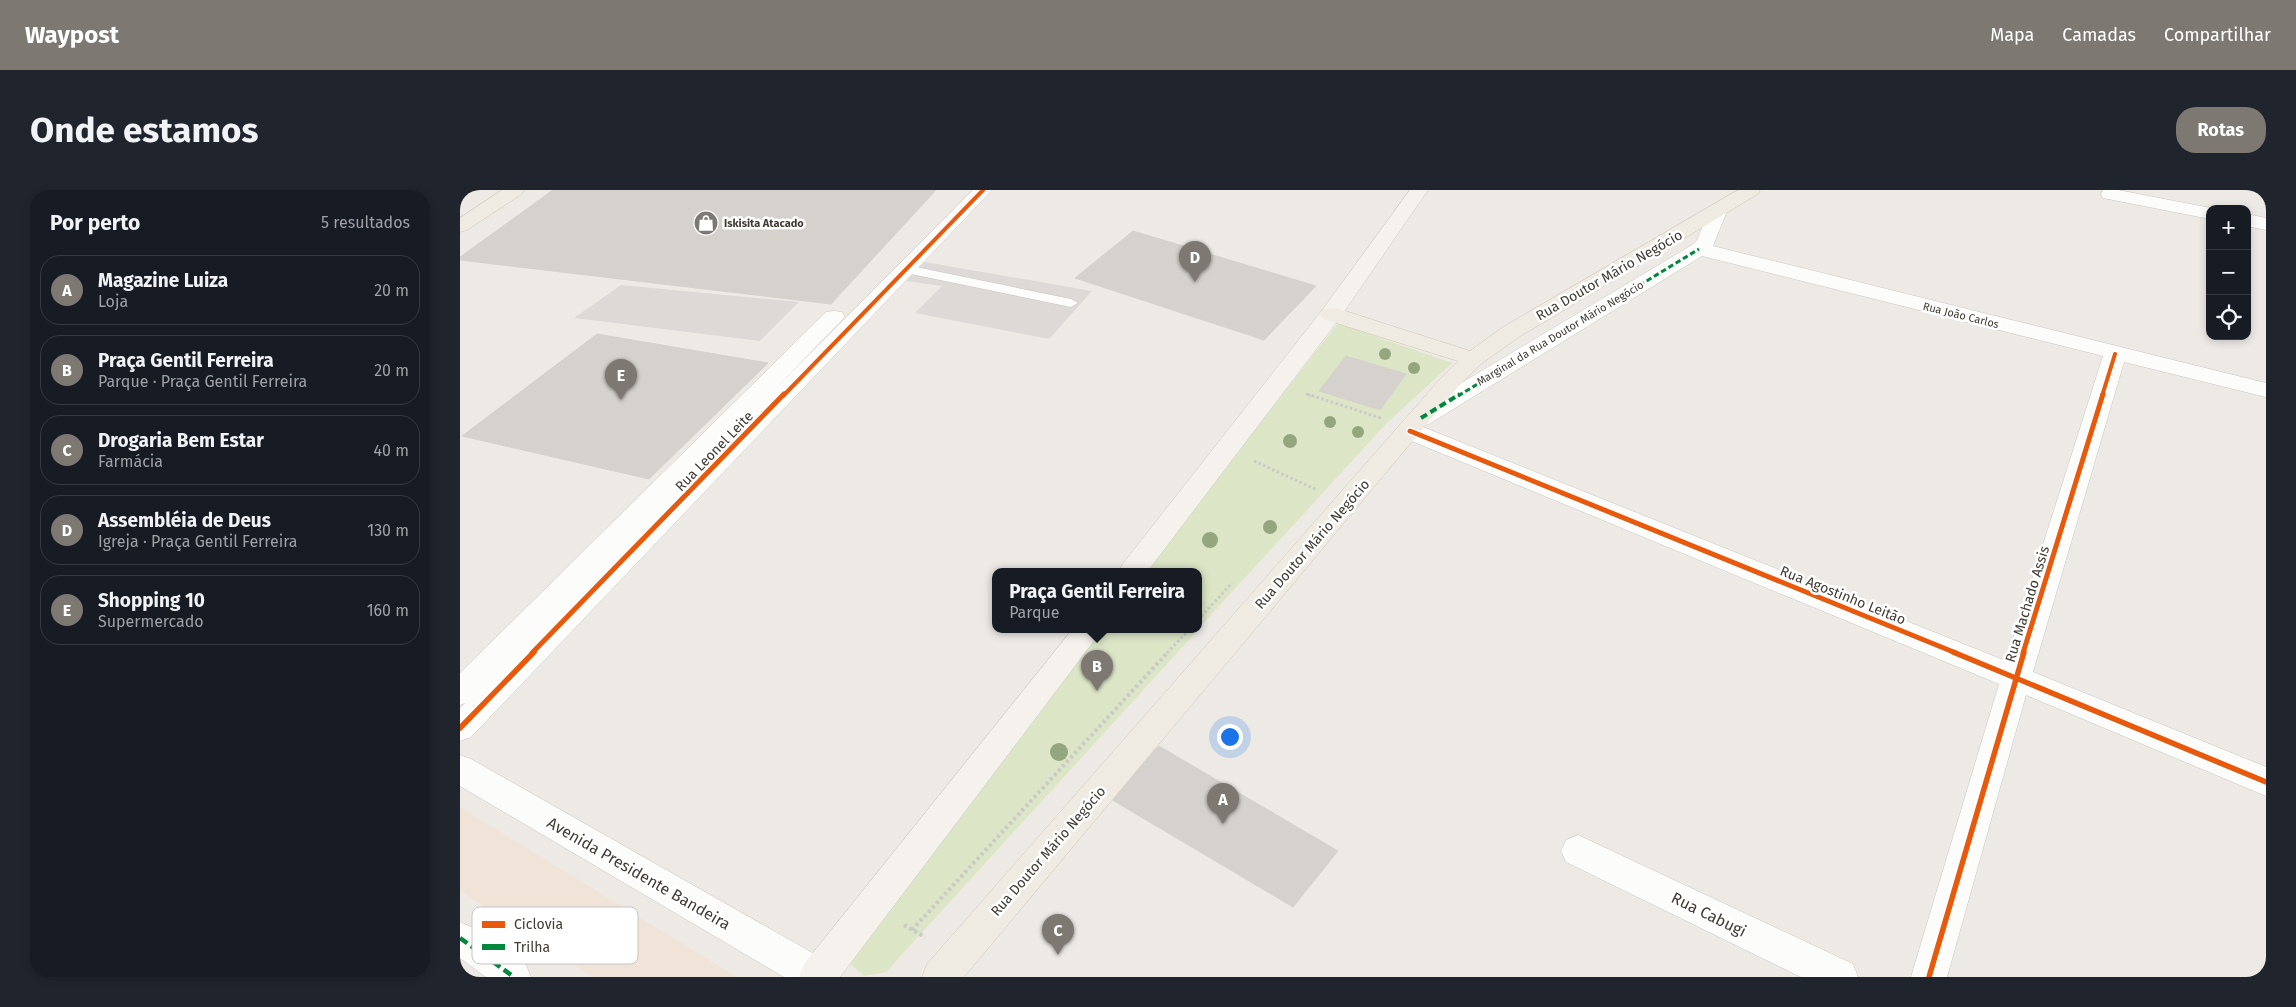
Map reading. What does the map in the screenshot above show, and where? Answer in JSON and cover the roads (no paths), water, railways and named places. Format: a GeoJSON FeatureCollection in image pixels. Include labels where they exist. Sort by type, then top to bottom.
{"type":"FeatureCollection","features":[{"type":"Feature","properties":{"kind":"main road"},"geometry":{"type":"LineString","coordinates":[[460,226],[515,190]]}},
{"type":"Feature","properties":{"kind":"main road"},"geometry":{"type":"LineString","coordinates":[[1135,568],[1331,314],[1419,190]]}},
{"type":"Feature","properties":{"kind":"main road","name":"Rua Doutor Mário Negócio"},"geometry":{"type":"LineString","coordinates":[[940,977],[1448,384],[1473,359],[1547,310],[1751,190]]}},
{"type":"Feature","properties":{"kind":"main road"},"geometry":{"type":"LineString","coordinates":[[1331,314],[1473,359]]}},
{"type":"Feature","properties":{"kind":"main road"},"geometry":{"type":"LineString","coordinates":[[818,977],[1086,633]]}},
{"type":"Feature","properties":{"kind":"street"},"geometry":{"type":"LineString","coordinates":[[2110,194],[2206,212]]}},
{"type":"Feature","properties":{"kind":"street","name":"Rua Leonel Leite"},"geometry":{"type":"LineString","coordinates":[[460,728],[687,495],[837,326],[906,269],[965,197]]}},
{"type":"Feature","properties":{"kind":"street","name":"Rua Leonel Leite"},"geometry":{"type":"LineString","coordinates":[[460,692],[658,493],[837,326],[965,197]]}},
{"type":"Feature","properties":{"kind":"street"},"geometry":{"type":"LineString","coordinates":[[1699,249],[1706,242],[1718,210]]}},
{"type":"Feature","properties":{"kind":"street"},"geometry":{"type":"LineString","coordinates":[[2251,221],[2266,224]]}},
{"type":"Feature","properties":{"kind":"street","name":"Rua João Carlos"},"geometry":{"type":"LineString","coordinates":[[1699,249],[2115,354],[2266,390]]}},
{"type":"Feature","properties":{"kind":"street","name":"Marginal da Rua Doutor Mário Negócio"},"geometry":{"type":"LineString","coordinates":[[1415,424],[1699,249]]}},
{"type":"Feature","properties":{"kind":"street","name":"Rua Machado Assis"},"geometry":{"type":"LineString","coordinates":[[1929,977],[2016,678],[2115,354]]}},
{"type":"Feature","properties":{"kind":"street","name":"Rua Agostinho Leitão"},"geometry":{"type":"LineString","coordinates":[[1415,424],[2266,782]]}},
{"type":"Feature","properties":{"kind":"street"},"geometry":{"type":"LineString","coordinates":[[658,493],[687,495]]}},
{"type":"Feature","properties":{"kind":"street","name":"Avenida Presidente Bandeira"},"geometry":{"type":"LineString","coordinates":[[460,769],[818,977]]}},
{"type":"Feature","properties":{"kind":"street","name":"Rua Cabugi"},"geometry":{"type":"LineString","coordinates":[[1578,851],[1840,977]]}},
{"type":"Feature","properties":{"kind":"street"},"geometry":{"type":"LineString","coordinates":[[460,938],[472,947]]}},
{"type":"Feature","properties":{"kind":"street"},"geometry":{"type":"LineString","coordinates":[[496,964],[514,977]]}},
{"type":"Feature","properties":{"kind":"lane"},"geometry":{"type":"LineString","coordinates":[[906,269],[1071,303]]}},
{"type":"Feature","properties":{"kind":"place","name":"Iskisita Atacado"},"geometry":{"type":"Point","coordinates":[706,223]}},
{"type":"Feature","properties":{"kind":"place","name":"Assembléia de Deus"},"geometry":{"type":"Point","coordinates":[1195,282]}},
{"type":"Feature","properties":{"kind":"place","name":"Shopping 10"},"geometry":{"type":"Point","coordinates":[621,400]}},
{"type":"Feature","properties":{"kind":"place","name":"Praça Gentil Ferreira"},"geometry":{"type":"Point","coordinates":[1097,691]}},
{"type":"Feature","properties":{"kind":"place","name":"Magazine Luiza"},"geometry":{"type":"Point","coordinates":[1223,824]}},
{"type":"Feature","properties":{"kind":"place","name":"Drogaria Bem Estar"},"geometry":{"type":"Point","coordinates":[1058,955]}}]}
